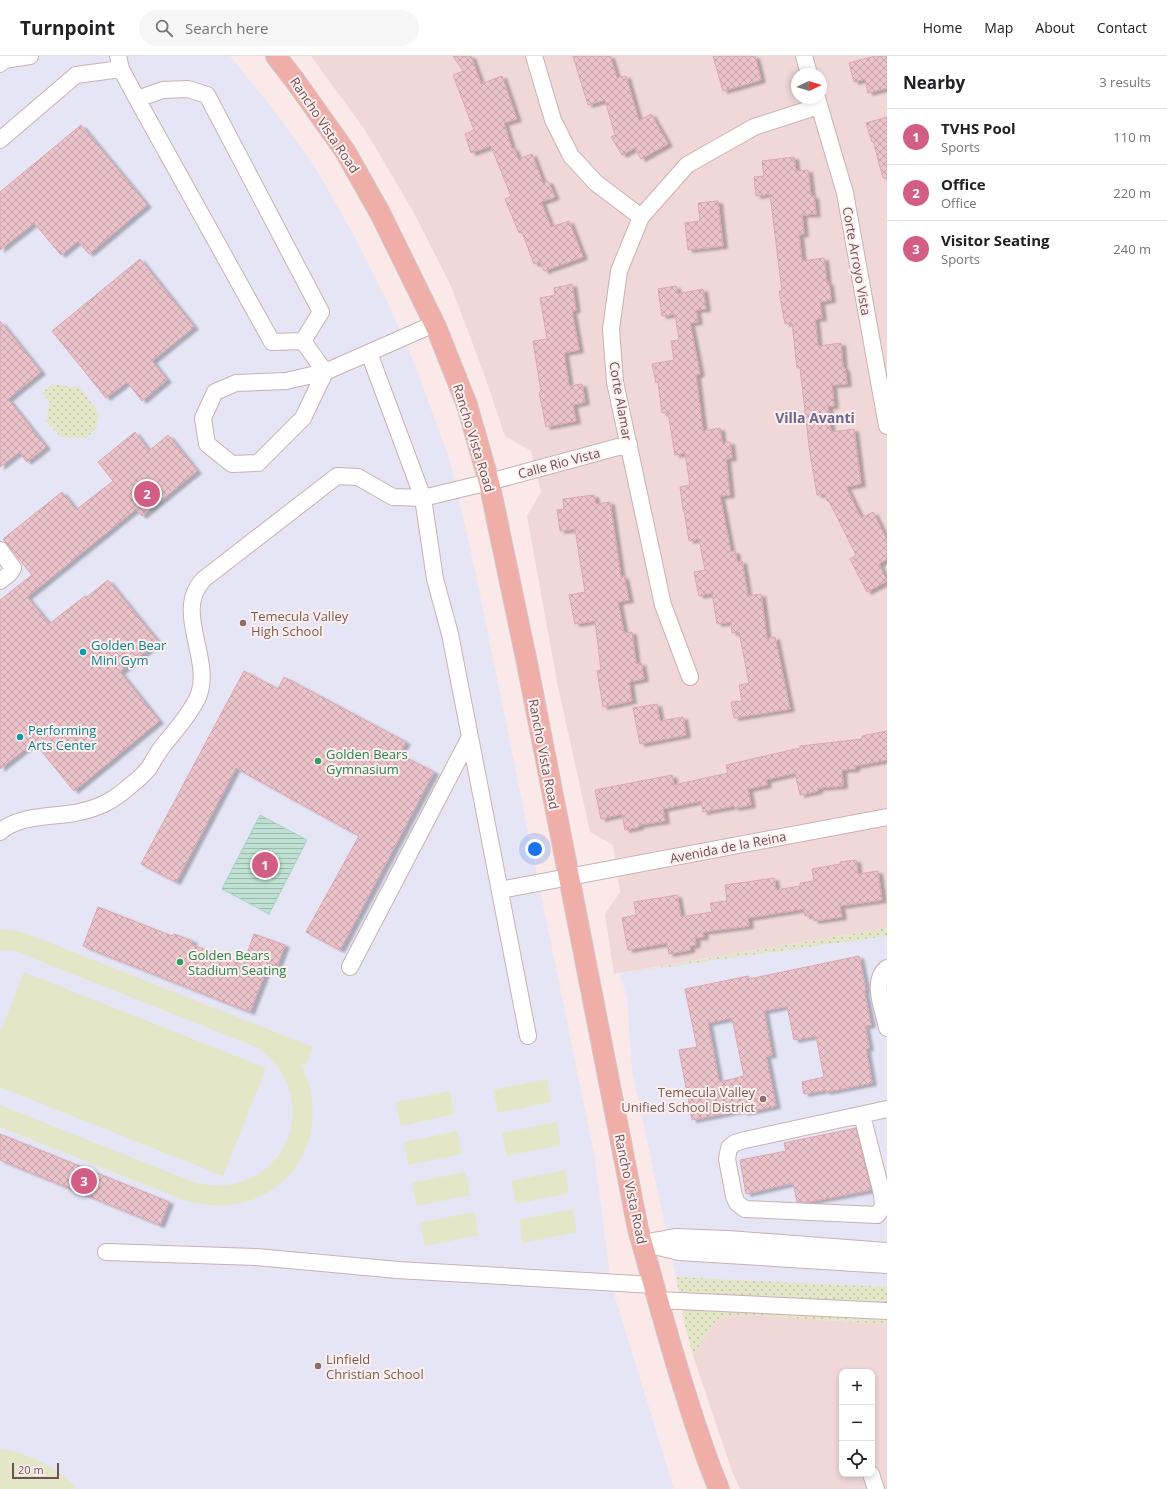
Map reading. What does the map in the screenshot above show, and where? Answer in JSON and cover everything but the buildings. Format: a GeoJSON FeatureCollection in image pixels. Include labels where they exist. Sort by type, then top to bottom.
{"type":"FeatureCollection","features":[{"type":"Feature","properties":{"kind":"main road","name":"Rancho Vista Road"},"geometry":{"type":"LineString","coordinates":[[276,56],[345,151],[380,214],[434,324],[467,404],[489,482],[527,663],[568,878],[642,1243],[705,1456],[719,1489]]}},
{"type":"Feature","properties":{"kind":"street"},"geometry":{"type":"LineString","coordinates":[[0,64],[4,60],[30,56]]}},
{"type":"Feature","properties":{"kind":"street"},"geometry":{"type":"LineString","coordinates":[[534,56],[553,120],[571,156],[596,183],[641,217]]}},
{"type":"Feature","properties":{"kind":"street"},"geometry":{"type":"LineString","coordinates":[[804,56],[807,68]]}},
{"type":"Feature","properties":{"kind":"street"},"geometry":{"type":"LineString","coordinates":[[0,140],[76,75],[119,62],[137,99],[272,342],[302,341]]}},
{"type":"Feature","properties":{"kind":"street"},"geometry":{"type":"LineString","coordinates":[[137,99],[163,90],[188,89],[207,95],[321,312],[302,341]]}},
{"type":"Feature","properties":{"kind":"street","name":"Corte Alamar"},"geometry":{"type":"LineString","coordinates":[[690,677],[663,605],[615,382],[611,329],[619,272],[641,217],[687,165],[754,127],[813,104]]}},
{"type":"Feature","properties":{"kind":"street","name":"Corte Arroyo Vista"},"geometry":{"type":"LineString","coordinates":[[819,104],[845,193],[887,426]]}},
{"type":"Feature","properties":{"kind":"street"},"geometry":{"type":"LineString","coordinates":[[325,372],[303,418],[258,463],[232,464],[207,444],[203,418],[215,392],[236,383],[286,381],[325,372],[434,324]]}},
{"type":"Feature","properties":{"kind":"street"},"geometry":{"type":"LineString","coordinates":[[302,341],[325,372]]}},
{"type":"Feature","properties":{"kind":"street"},"geometry":{"type":"LineString","coordinates":[[368,353],[423,498],[436,579],[450,634],[528,1036]]}},
{"type":"Feature","properties":{"kind":"street","name":"Calle Rio Vista"},"geometry":{"type":"LineString","coordinates":[[0,832],[6,826],[22,821],[75,813],[96,808],[112,801],[139,778],[187,716],[201,691],[202,669],[196,642],[192,611],[194,592],[198,585],[204,578],[337,476],[358,477],[393,498],[423,498],[489,482],[629,444]]}},
{"type":"Feature","properties":{"kind":"street"},"geometry":{"type":"LineString","coordinates":[[0,550],[13,568],[9,574],[0,581]]}},
{"type":"Feature","properties":{"kind":"street"},"geometry":{"type":"LineString","coordinates":[[350,967],[470,737]]}},
{"type":"Feature","properties":{"kind":"street","name":"Avenida de la Reina"},"geometry":{"type":"LineString","coordinates":[[500,890],[887,817]]}},
{"type":"Feature","properties":{"kind":"street"},"geometry":{"type":"LineString","coordinates":[[887,968],[882,972],[878,987],[887,1028]]}},
{"type":"Feature","properties":{"kind":"street"},"geometry":{"type":"LineString","coordinates":[[862,1115],[882,1194],[883,1207],[877,1215],[745,1209],[737,1204],[727,1159],[729,1148],[735,1143],[887,1109]]}},
{"type":"Feature","properties":{"kind":"street"},"geometry":{"type":"LineString","coordinates":[[642,1243],[675,1237],[728,1239],[887,1251]]}},
{"type":"Feature","properties":{"kind":"street"},"geometry":{"type":"LineString","coordinates":[[642,1243],[679,1252],[887,1265]]}},
{"type":"Feature","properties":{"kind":"street"},"geometry":{"type":"LineString","coordinates":[[106,1252],[256,1257],[656,1293],[887,1311]]}},
{"type":"Feature","properties":{"kind":"street"},"geometry":{"type":"LineString","coordinates":[[872,1477],[876,1489]]}},
{"type":"Feature","properties":{"kind":"shaded area","name":"Temecula Valley High School"},"geometry":{"type":"Polygon","coordinates":[[[0,56],[230,56],[274,110],[313,164],[351,230],[387,301],[417,370],[450,461],[473,561],[595,1159],[611,1284],[674,1489],[0,1489],[0,56]]]}},
{"type":"Feature","properties":{"kind":"shaded area","name":"Villa Avanti"},"geometry":{"type":"Polygon","coordinates":[[[311,56],[887,56],[887,928],[614,974],[605,914],[620,892],[613,845],[590,832],[557,682],[527,516],[541,492],[531,451],[505,436],[486,379],[451,286],[414,213],[365,130],[311,56]]]}},
{"type":"Feature","properties":{"kind":"shaded area"},"geometry":{"type":"Polygon","coordinates":[[[53,384],[80,388],[98,412],[97,427],[86,438],[61,437],[46,421],[50,402],[42,393],[53,384]]]}},
{"type":"Feature","properties":{"kind":"shaded area"},"geometry":{"type":"Polygon","coordinates":[[[260,815],[307,840],[269,914],[222,889],[260,815]]]}},
{"type":"Feature","properties":{"kind":"shaded area","name":"Temecula Valley Unified School District"},"geometry":{"type":"Polygon","coordinates":[[[887,928],[887,1287],[676,1277],[632,1070],[627,999],[620,973],[887,928]]]}},
{"type":"Feature","properties":{"kind":"shaded area"},"geometry":{"type":"Polygon","coordinates":[[[887,928],[887,936],[623,973],[887,928]]]}},
{"type":"Feature","properties":{"kind":"shaded area"},"geometry":{"type":"Polygon","coordinates":[[[0,929],[18,931],[33,936],[313,1047],[305,1066],[301,1064],[311,1095],[312,1124],[305,1151],[290,1174],[270,1191],[245,1202],[216,1205],[184,1200],[0,1127],[0,1105],[191,1181],[222,1185],[249,1179],[271,1164],[285,1144],[292,1119],[290,1094],[279,1069],[256,1047],[25,955],[14,951],[0,950],[0,929]]]}},
{"type":"Feature","properties":{"kind":"shaded area"},"geometry":{"type":"Polygon","coordinates":[[[24,972],[266,1068],[223,1176],[0,1087],[0,1033],[24,972]]]}},
{"type":"Feature","properties":{"kind":"shaded area"},"geometry":{"type":"Polygon","coordinates":[[[547,1079],[551,1102],[498,1113],[493,1090],[547,1079]]]}},
{"type":"Feature","properties":{"kind":"shaded area"},"geometry":{"type":"Polygon","coordinates":[[[450,1091],[454,1114],[401,1126],[396,1102],[450,1091]]]}},
{"type":"Feature","properties":{"kind":"shaded area"},"geometry":{"type":"Polygon","coordinates":[[[556,1122],[561,1145],[507,1156],[502,1133],[556,1122]]]}},
{"type":"Feature","properties":{"kind":"shaded area"},"geometry":{"type":"Polygon","coordinates":[[[457,1131],[462,1154],[408,1165],[404,1142],[457,1131]]]}},
{"type":"Feature","properties":{"kind":"shaded area"},"geometry":{"type":"Polygon","coordinates":[[[565,1170],[569,1193],[516,1204],[511,1181],[565,1170]]]}},
{"type":"Feature","properties":{"kind":"shaded area"},"geometry":{"type":"Polygon","coordinates":[[[465,1172],[470,1195],[417,1206],[412,1183],[465,1172]]]}},
{"type":"Feature","properties":{"kind":"shaded area"},"geometry":{"type":"Polygon","coordinates":[[[572,1209],[577,1232],[523,1243],[519,1220],[572,1209]]]}},
{"type":"Feature","properties":{"kind":"shaded area"},"geometry":{"type":"Polygon","coordinates":[[[474,1212],[479,1235],[425,1246],[420,1223],[474,1212]]]}},
{"type":"Feature","properties":{"kind":"shaded area"},"geometry":{"type":"Polygon","coordinates":[[[676,1277],[887,1287],[887,1324],[761,1316],[731,1316],[719,1319],[713,1325],[693,1356],[684,1322],[676,1277]]]}},
{"type":"Feature","properties":{"kind":"shaded area"},"geometry":{"type":"Polygon","coordinates":[[[731,1316],[761,1316],[887,1324],[887,1489],[740,1489],[732,1471],[693,1356],[713,1325],[719,1319],[731,1316]]]}},
{"type":"Feature","properties":{"kind":"shaded area"},"geometry":{"type":"Polygon","coordinates":[[[0,1449],[31,1457],[42,1462],[61,1474],[77,1489],[0,1489],[0,1449]]]}},
{"type":"Feature","properties":{"kind":"place","name":"Office"},"geometry":{"type":"Point","coordinates":[147,494]}},
{"type":"Feature","properties":{"kind":"place","name":"Temecula Valley High School"},"geometry":{"type":"Point","coordinates":[243,623]}},
{"type":"Feature","properties":{"kind":"place","name":"Golden Bear Mini Gym"},"geometry":{"type":"Point","coordinates":[83,652]}},
{"type":"Feature","properties":{"kind":"place","name":"Performing Arts Center"},"geometry":{"type":"Point","coordinates":[20,737]}},
{"type":"Feature","properties":{"kind":"place","name":"Golden Bears Gymnasium"},"geometry":{"type":"Point","coordinates":[318,761]}},
{"type":"Feature","properties":{"kind":"place","name":"TVHS Pool"},"geometry":{"type":"Point","coordinates":[265,865]}},
{"type":"Feature","properties":{"kind":"place","name":"Golden Bears Stadium Seating"},"geometry":{"type":"Point","coordinates":[180,962]}},
{"type":"Feature","properties":{"kind":"place","name":"Temecula Valley Unified School District"},"geometry":{"type":"Point","coordinates":[763,1099]}},
{"type":"Feature","properties":{"kind":"place","name":"Visitor Seating"},"geometry":{"type":"Point","coordinates":[84,1181]}},
{"type":"Feature","properties":{"kind":"place","name":"Linfield Christian School"},"geometry":{"type":"Point","coordinates":[318,1366]}},
{"type":"Feature","properties":{"kind":"district","name":"Villa Avanti"},"geometry":{"type":"Point","coordinates":[815,417]}}]}
